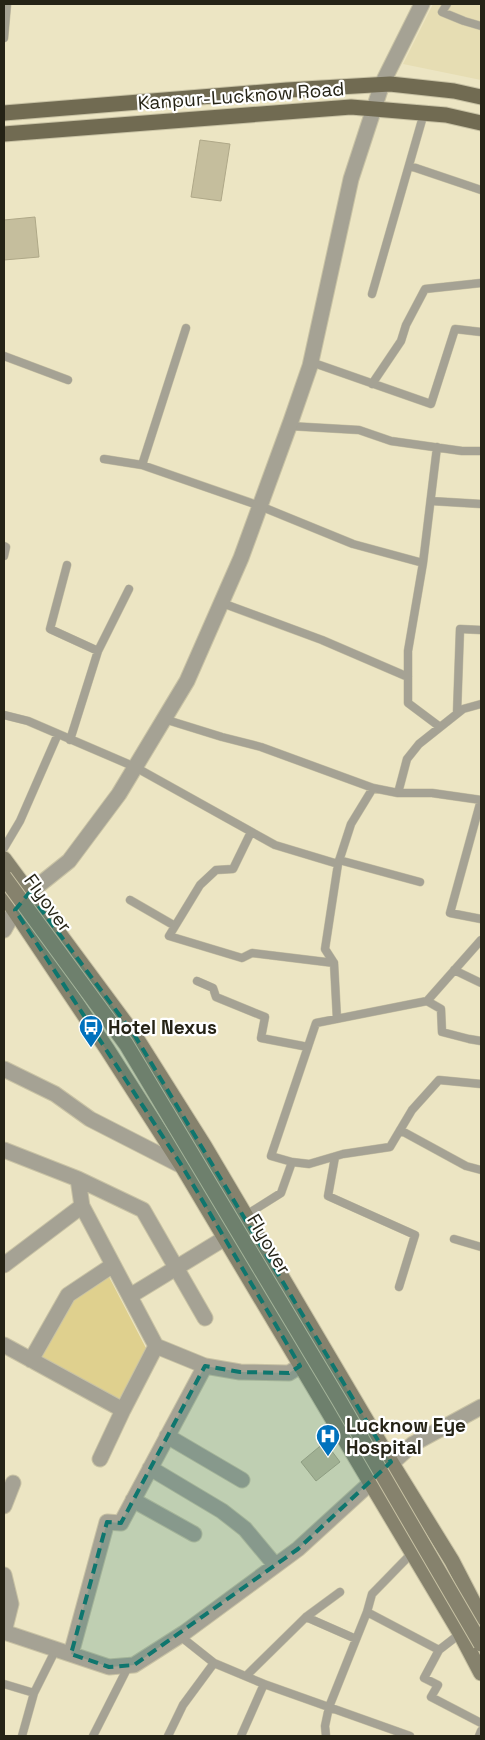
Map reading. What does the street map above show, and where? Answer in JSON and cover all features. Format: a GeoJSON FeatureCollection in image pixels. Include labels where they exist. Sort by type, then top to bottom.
{"type":"FeatureCollection","features":[{"type":"Feature","properties":{"kind":"main road","name":"Kanpur-Lucknow Road"},"geometry":{"type":"LineString","coordinates":[[4,113],[382,84],[454,91],[481,97]]}},
{"type":"Feature","properties":{"kind":"main road"},"geometry":{"type":"LineString","coordinates":[[153,101],[155,122]]}},
{"type":"Feature","properties":{"kind":"main road","name":"Kanpur-Lucknow Road"},"geometry":{"type":"LineString","coordinates":[[4,134],[351,107],[446,115],[481,123]]}},
{"type":"Feature","properties":{"kind":"main road"},"geometry":{"type":"LineString","coordinates":[[4,859],[135,1036],[246,1215],[391,1462],[452,1561],[481,1617]]}},
{"type":"Feature","properties":{"kind":"main road","name":"Flyover"},"geometry":{"type":"LineString","coordinates":[[4,876],[126,1044],[339,1400],[481,1644]]}},
{"type":"Feature","properties":{"kind":"main road"},"geometry":{"type":"LineString","coordinates":[[4,895],[107,1049],[182,1166],[460,1633],[481,1673]]}},
{"type":"Feature","properties":{"kind":"street"},"geometry":{"type":"LineString","coordinates":[[4,930],[14,910],[29,893],[69,861],[119,794],[187,681],[241,558],[289,426],[311,362],[352,179],[374,108],[382,84],[422,4]]}},
{"type":"Feature","properties":{"kind":"street"},"geometry":{"type":"LineString","coordinates":[[4,1069],[55,1094],[90,1119],[182,1166]]}},
{"type":"Feature","properties":{"kind":"street"},"geometry":{"type":"LineString","coordinates":[[4,1150],[78,1179],[142,1210],[205,1318]]}},
{"type":"Feature","properties":{"kind":"street"},"geometry":{"type":"LineString","coordinates":[[78,1179],[82,1206],[156,1346],[205,1366],[240,1372],[289,1372],[300,1366]]}},
{"type":"Feature","properties":{"kind":"street"},"geometry":{"type":"LineString","coordinates":[[4,1265],[82,1206]]}},
{"type":"Feature","properties":{"kind":"street"},"geometry":{"type":"LineString","coordinates":[[130,1296],[225,1238],[241,1224],[246,1215]]}},
{"type":"Feature","properties":{"kind":"street"},"geometry":{"type":"LineString","coordinates":[[31,1360],[68,1295],[113,1265]]}},
{"type":"Feature","properties":{"kind":"street"},"geometry":{"type":"LineString","coordinates":[[4,1345],[123,1410]]}},
{"type":"Feature","properties":{"kind":"street"},"geometry":{"type":"LineString","coordinates":[[100,1459],[156,1346]]}},
{"type":"Feature","properties":{"kind":"street"},"geometry":{"type":"LineString","coordinates":[[63,1652],[107,1522],[121,1523],[205,1366]]}},
{"type":"Feature","properties":{"kind":"street"},"geometry":{"type":"LineString","coordinates":[[4,1576],[11,1604],[4,1632],[109,1667],[134,1665],[180,1636],[298,1549],[370,1484],[391,1462],[413,1444],[481,1407]]}},
{"type":"Feature","properties":{"kind":"street"},"geometry":{"type":"LineString","coordinates":[[167,1436],[242,1480]]}},
{"type":"Feature","properties":{"kind":"street"},"geometry":{"type":"LineString","coordinates":[[150,1468],[222,1511],[245,1529],[276,1565]]}},
{"type":"Feature","properties":{"kind":"street"},"geometry":{"type":"LineString","coordinates":[[4,1506],[13,1483]]}},
{"type":"Feature","properties":{"kind":"street"},"geometry":{"type":"LineString","coordinates":[[133,1500],[194,1534]]}},
{"type":"Feature","properties":{"kind":"lane"},"geometry":{"type":"LineString","coordinates":[[4,38],[7,4]]}},
{"type":"Feature","properties":{"kind":"lane"},"geometry":{"type":"LineString","coordinates":[[447,4],[442,12],[481,26]]}},
{"type":"Feature","properties":{"kind":"lane"},"geometry":{"type":"LineString","coordinates":[[372,294],[424,113]]}},
{"type":"Feature","properties":{"kind":"lane"},"geometry":{"type":"LineString","coordinates":[[410,166],[481,190]]}},
{"type":"Feature","properties":{"kind":"lane"},"geometry":{"type":"LineString","coordinates":[[372,384],[400,341],[406,325],[425,289],[481,283]]}},
{"type":"Feature","properties":{"kind":"lane"},"geometry":{"type":"LineString","coordinates":[[142,465],[186,328]]}},
{"type":"Feature","properties":{"kind":"lane"},"geometry":{"type":"LineString","coordinates":[[311,362],[431,404],[455,329],[481,332]]}},
{"type":"Feature","properties":{"kind":"lane"},"geometry":{"type":"LineString","coordinates":[[4,356],[68,380]]}},
{"type":"Feature","properties":{"kind":"lane"},"geometry":{"type":"LineString","coordinates":[[289,426],[359,430],[391,441],[481,451]]}},
{"type":"Feature","properties":{"kind":"lane"},"geometry":{"type":"LineString","coordinates":[[436,447],[423,563],[408,651],[408,703],[440,727]]}},
{"type":"Feature","properties":{"kind":"lane"},"geometry":{"type":"LineString","coordinates":[[104,459],[142,465],[260,506],[353,544],[423,563]]}},
{"type":"Feature","properties":{"kind":"lane"},"geometry":{"type":"LineString","coordinates":[[431,501],[481,504]]}},
{"type":"Feature","properties":{"kind":"lane"},"geometry":{"type":"LineString","coordinates":[[4,546],[6,547],[4,556]]}},
{"type":"Feature","properties":{"kind":"lane"},"geometry":{"type":"LineString","coordinates":[[67,565],[50,629],[98,650]]}},
{"type":"Feature","properties":{"kind":"lane"},"geometry":{"type":"LineString","coordinates":[[70,740],[98,650],[129,589]]}},
{"type":"Feature","properties":{"kind":"lane"},"geometry":{"type":"LineString","coordinates":[[222,603],[322,640],[408,677]]}},
{"type":"Feature","properties":{"kind":"lane"},"geometry":{"type":"LineString","coordinates":[[457,713],[460,629],[481,630]]}},
{"type":"Feature","properties":{"kind":"lane"},"geometry":{"type":"LineString","coordinates":[[398,793],[407,759],[419,744],[463,709],[481,704]]}},
{"type":"Feature","properties":{"kind":"lane"},"geometry":{"type":"LineString","coordinates":[[4,715],[28,721],[135,767],[275,845],[420,882]]}},
{"type":"Feature","properties":{"kind":"lane"},"geometry":{"type":"LineString","coordinates":[[164,719],[222,737],[261,746],[373,788],[398,793],[432,793],[481,800],[450,913],[481,919]]}},
{"type":"Feature","properties":{"kind":"lane"},"geometry":{"type":"LineString","coordinates":[[4,848],[20,821],[58,734]]}},
{"type":"Feature","properties":{"kind":"lane"},"geometry":{"type":"LineString","coordinates":[[337,1018],[334,964],[325,949],[339,862],[351,824],[373,788]]}},
{"type":"Feature","properties":{"kind":"lane"},"geometry":{"type":"LineString","coordinates":[[251,832],[233,869],[216,870],[200,885],[170,936],[242,958],[252,953],[334,964]]}},
{"type":"Feature","properties":{"kind":"lane"},"geometry":{"type":"LineString","coordinates":[[130,900],[175,926]]}},
{"type":"Feature","properties":{"kind":"lane"},"geometry":{"type":"LineString","coordinates":[[481,940],[427,1001],[316,1023],[271,1156],[292,1162],[309,1164],[334,1156],[390,1147],[412,1110],[439,1080],[481,1084]]}},
{"type":"Feature","properties":{"kind":"lane"},"geometry":{"type":"LineString","coordinates":[[454,970],[481,983]]}},
{"type":"Feature","properties":{"kind":"lane"},"geometry":{"type":"LineString","coordinates":[[196,982],[213,988],[216,997],[265,1017],[261,1038],[308,1047]]}},
{"type":"Feature","properties":{"kind":"lane"},"geometry":{"type":"LineString","coordinates":[[427,1001],[441,1009],[442,1032],[481,1040]]}},
{"type":"Feature","properties":{"kind":"lane"},"geometry":{"type":"LineString","coordinates":[[400,1130],[466,1166],[481,1170]]}},
{"type":"Feature","properties":{"kind":"lane"},"geometry":{"type":"LineString","coordinates":[[334,1156],[328,1196],[416,1235],[399,1287]]}},
{"type":"Feature","properties":{"kind":"lane"},"geometry":{"type":"LineString","coordinates":[[246,1215],[281,1192],[292,1162]]}},
{"type":"Feature","properties":{"kind":"lane"},"geometry":{"type":"LineString","coordinates":[[454,1239],[481,1246]]}},
{"type":"Feature","properties":{"kind":"lane"},"geometry":{"type":"LineString","coordinates":[[326,1736],[325,1726],[329,1707],[367,1612],[372,1594],[412,1553]]}},
{"type":"Feature","properties":{"kind":"lane"},"geometry":{"type":"LineString","coordinates":[[246,1676],[306,1617],[340,1592]]}},
{"type":"Feature","properties":{"kind":"lane"},"geometry":{"type":"LineString","coordinates":[[367,1612],[439,1650]]}},
{"type":"Feature","properties":{"kind":"lane"},"geometry":{"type":"LineString","coordinates":[[306,1617],[356,1640]]}},
{"type":"Feature","properties":{"kind":"lane"},"geometry":{"type":"LineString","coordinates":[[481,1621],[460,1633],[439,1650],[424,1678],[438,1685],[431,1697],[481,1723]]}},
{"type":"Feature","properties":{"kind":"lane"},"geometry":{"type":"LineString","coordinates":[[180,1636],[214,1663],[264,1684],[410,1736]]}},
{"type":"Feature","properties":{"kind":"lane"},"geometry":{"type":"LineString","coordinates":[[22,1736],[34,1693],[63,1652]]}},
{"type":"Feature","properties":{"kind":"lane"},"geometry":{"type":"LineString","coordinates":[[168,1736],[183,1705],[214,1663]]}},
{"type":"Feature","properties":{"kind":"lane"},"geometry":{"type":"LineString","coordinates":[[93,1736],[129,1665]]}},
{"type":"Feature","properties":{"kind":"lane"},"geometry":{"type":"LineString","coordinates":[[4,1684],[34,1693]]}},
{"type":"Feature","properties":{"kind":"lane"},"geometry":{"type":"LineString","coordinates":[[241,1736],[264,1684]]}},
{"type":"Feature","properties":{"kind":"lane"},"geometry":{"type":"LineString","coordinates":[[479,1736],[481,1731]]}},
{"type":"Feature","properties":{"kind":"highlighted area"},"geometry":{"type":"Polygon","coordinates":[[[29,893],[135,1036],[391,1462],[298,1549],[134,1665],[109,1667],[71,1654],[107,1522],[121,1523],[205,1366],[240,1372],[289,1373],[300,1366],[182,1166],[15,910],[29,893]]]}},
{"type":"Feature","properties":{"kind":"shaded area"},"geometry":{"type":"Polygon","coordinates":[[[433,4],[481,4],[481,80],[403,64],[433,4]]]}},
{"type":"Feature","properties":{"kind":"shaded area"},"geometry":{"type":"Polygon","coordinates":[[[107,1273],[147,1350],[119,1403],[39,1358],[73,1298],[107,1273]]]}},
{"type":"Feature","properties":{"kind":"building"},"geometry":{"type":"Polygon","coordinates":[[[200,140],[230,144],[221,201],[191,197],[200,140]]]}},
{"type":"Feature","properties":{"kind":"building"},"geometry":{"type":"Polygon","coordinates":[[[35,217],[39,257],[4,260],[4,220],[35,217]]]}},
{"type":"Feature","properties":{"kind":"building"},"geometry":{"type":"Polygon","coordinates":[[[325,1442],[340,1462],[316,1481],[301,1462],[325,1442]]]}},
{"type":"Feature","properties":{"kind":"place","name":"Hotel Nexus"},"geometry":{"type":"Point","coordinates":[91,1048]}},
{"type":"Feature","properties":{"kind":"place","name":"Lucknow Eye Hospital"},"geometry":{"type":"Point","coordinates":[328,1457]}}]}
